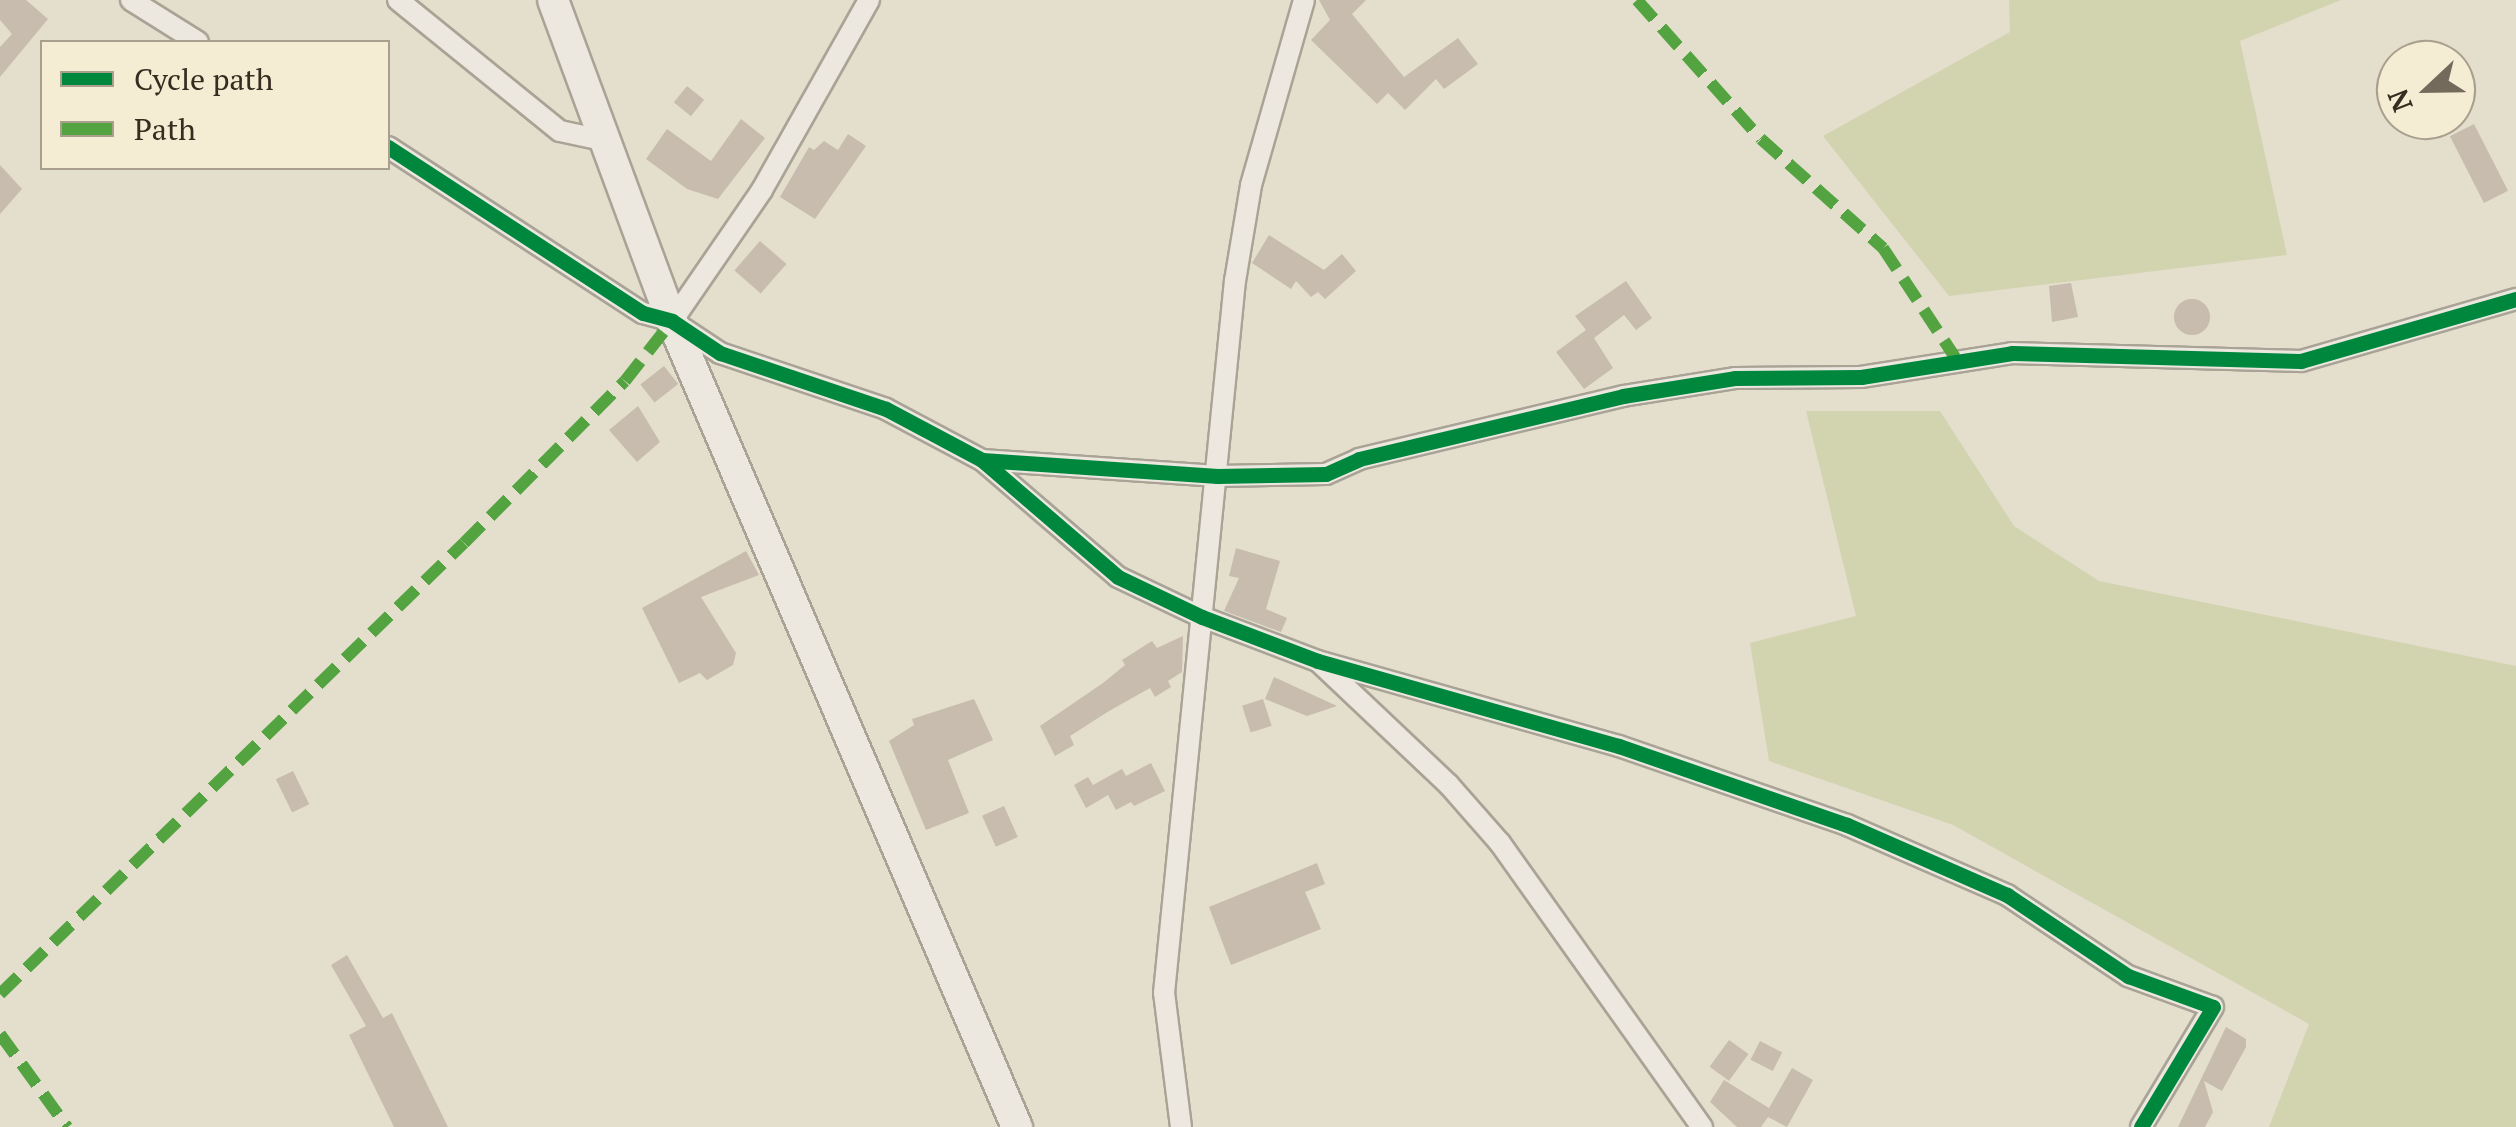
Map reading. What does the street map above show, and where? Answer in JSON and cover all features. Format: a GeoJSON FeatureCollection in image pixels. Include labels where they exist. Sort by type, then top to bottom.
{"type":"FeatureCollection","features":[{"type":"Feature","properties":{"kind":"street"},"geometry":{"type":"LineString","coordinates":[[131,0],[195,40]]}},
{"type":"Feature","properties":{"kind":"street"},"geometry":{"type":"LineString","coordinates":[[398,0],[560,131],[602,140]]}},
{"type":"Feature","properties":{"kind":"street"},"geometry":{"type":"LineString","coordinates":[[553,0],[672,322],[1018,1127]]}},
{"type":"Feature","properties":{"kind":"street"},"geometry":{"type":"LineString","coordinates":[[672,322],[762,190],[869,0]]}},
{"type":"Feature","properties":{"kind":"street"},"geometry":{"type":"LineString","coordinates":[[1181,1127],[1164,993],[1235,281],[1251,186],[1304,0]]}},
{"type":"Feature","properties":{"kind":"street"},"geometry":{"type":"LineString","coordinates":[[390,148],[611,294],[672,322],[720,353],[886,409],[982,460],[1118,578],[1202,617],[1318,661],[1619,746],[1847,824],[2007,896],[2128,976],[2214,1007],[2141,1127]]}},
{"type":"Feature","properties":{"kind":"street"},"geometry":{"type":"LineString","coordinates":[[982,460],[1217,476],[1326,474],[1359,459],[1623,396],[1735,378],[1861,377],[2012,353],[2301,361],[2516,299]]}},
{"type":"Feature","properties":{"kind":"street"},"geometry":{"type":"LineString","coordinates":[[1318,661],[1500,843],[1702,1127]]}},
{"type":"Feature","properties":{"kind":"green space"},"geometry":{"type":"Polygon","coordinates":[[[2009,0],[2341,0],[2240,41],[2287,255],[1949,296],[1823,136],[2010,32],[2009,0]]]}},
{"type":"Feature","properties":{"kind":"green space"},"geometry":{"type":"Polygon","coordinates":[[[1806,411],[1940,411],[2014,526],[2099,581],[2516,666],[2516,1127],[2269,1127],[2309,1024],[1953,825],[1769,761],[1750,643],[1856,616],[1806,411]]]}},
{"type":"Feature","properties":{"kind":"building"},"geometry":{"type":"Polygon","coordinates":[[[0,0],[26,0],[48,19],[0,77],[0,47],[12,34],[0,20],[0,0]]]}},
{"type":"Feature","properties":{"kind":"building"},"geometry":{"type":"Polygon","coordinates":[[[1319,0],[1366,0],[1352,14],[1404,77],[1458,38],[1478,64],[1444,89],[1436,79],[1405,110],[1388,93],[1377,104],[1311,40],[1330,20],[1319,0]]]}},
{"type":"Feature","properties":{"kind":"building"},"geometry":{"type":"Polygon","coordinates":[[[687,86],[704,100],[691,116],[674,102],[687,86]]]}},
{"type":"Feature","properties":{"kind":"building"},"geometry":{"type":"Polygon","coordinates":[[[741,119],[765,138],[718,199],[687,189],[646,159],[667,129],[711,161],[741,119]]]}},
{"type":"Feature","properties":{"kind":"building"},"geometry":{"type":"Polygon","coordinates":[[[2476,128],[2508,191],[2484,203],[2452,140],[2476,140],[2476,128]]]}},
{"type":"Feature","properties":{"kind":"building"},"geometry":{"type":"Polygon","coordinates":[[[848,134],[866,146],[815,219],[780,197],[809,147],[814,150],[824,141],[838,150],[848,134]]]}},
{"type":"Feature","properties":{"kind":"building"},"geometry":{"type":"Polygon","coordinates":[[[0,165],[22,189],[0,214],[0,165]]]}},
{"type":"Feature","properties":{"kind":"building"},"geometry":{"type":"Polygon","coordinates":[[[1269,235],[1324,270],[1342,254],[1356,271],[1325,299],[1318,292],[1311,297],[1296,281],[1291,289],[1252,263],[1269,235]]]}},
{"type":"Feature","properties":{"kind":"building"},"geometry":{"type":"Polygon","coordinates":[[[760,241],[786,264],[761,293],[734,270],[760,241]]]}},
{"type":"Feature","properties":{"kind":"building"},"geometry":{"type":"Polygon","coordinates":[[[1626,281],[1652,318],[1636,330],[1624,315],[1594,338],[1613,368],[1584,389],[1556,352],[1586,330],[1575,316],[1626,281]]]}},
{"type":"Feature","properties":{"kind":"building"},"geometry":{"type":"Polygon","coordinates":[[[2071,283],[2078,317],[2052,322],[2049,286],[2071,283]]]}},
{"type":"Feature","properties":{"kind":"building"},"geometry":{"type":"Polygon","coordinates":[[[2192,299],[2205,304],[2210,317],[2205,330],[2192,335],[2179,330],[2174,317],[2179,304],[2192,299]]]}},
{"type":"Feature","properties":{"kind":"building"},"geometry":{"type":"Polygon","coordinates":[[[664,366],[678,384],[655,403],[640,384],[664,366]]]}},
{"type":"Feature","properties":{"kind":"building"},"geometry":{"type":"Polygon","coordinates":[[[638,406],[660,442],[637,462],[609,430],[638,406]]]}},
{"type":"Feature","properties":{"kind":"building"},"geometry":{"type":"Polygon","coordinates":[[[1236,548],[1280,561],[1266,609],[1287,618],[1281,632],[1224,611],[1239,578],[1229,576],[1236,548]]]}},
{"type":"Feature","properties":{"kind":"building"},"geometry":{"type":"Polygon","coordinates":[[[746,551],[759,575],[701,597],[736,653],[733,665],[707,680],[700,673],[679,683],[642,608],[746,551]]]}},
{"type":"Feature","properties":{"kind":"building"},"geometry":{"type":"Polygon","coordinates":[[[1183,636],[1182,672],[1168,681],[1171,687],[1155,697],[1150,688],[1109,711],[1070,736],[1074,745],[1055,756],[1040,726],[1103,683],[1125,665],[1122,660],[1152,641],[1157,648],[1183,636]]]}},
{"type":"Feature","properties":{"kind":"building"},"geometry":{"type":"Polygon","coordinates":[[[1274,677],[1337,706],[1307,716],[1265,699],[1274,677]]]}},
{"type":"Feature","properties":{"kind":"building"},"geometry":{"type":"Polygon","coordinates":[[[974,699],[993,740],[948,760],[969,813],[926,830],[889,741],[914,725],[912,719],[974,699]]]}},
{"type":"Feature","properties":{"kind":"building"},"geometry":{"type":"Polygon","coordinates":[[[1263,699],[1272,726],[1251,732],[1242,706],[1263,699]]]}},
{"type":"Feature","properties":{"kind":"building"},"geometry":{"type":"Polygon","coordinates":[[[1151,763],[1165,791],[1134,806],[1131,802],[1116,810],[1108,795],[1086,808],[1074,785],[1088,777],[1093,785],[1122,769],[1126,776],[1151,763]]]}},
{"type":"Feature","properties":{"kind":"building"},"geometry":{"type":"Polygon","coordinates":[[[293,771],[309,804],[292,813],[276,779],[293,771]]]}},
{"type":"Feature","properties":{"kind":"building"},"geometry":{"type":"Polygon","coordinates":[[[1004,806],[1018,837],[996,847],[982,816],[1004,806]]]}},
{"type":"Feature","properties":{"kind":"building"},"geometry":{"type":"Polygon","coordinates":[[[1317,863],[1325,884],[1305,892],[1321,929],[1231,965],[1209,907],[1317,863]]]}},
{"type":"Feature","properties":{"kind":"building"},"geometry":{"type":"Polygon","coordinates":[[[347,955],[383,1018],[392,1013],[448,1127],[394,1127],[349,1035],[366,1026],[331,965],[347,955]]]}},
{"type":"Feature","properties":{"kind":"building"},"geometry":{"type":"Polygon","coordinates":[[[2226,1027],[2246,1039],[2246,1047],[2222,1091],[2204,1081],[2213,1112],[2205,1127],[2178,1127],[2226,1027]]]}},
{"type":"Feature","properties":{"kind":"building"},"geometry":{"type":"Polygon","coordinates":[[[1729,1040],[1748,1054],[1729,1081],[1710,1067],[1729,1040]]]}},
{"type":"Feature","properties":{"kind":"building"},"geometry":{"type":"Polygon","coordinates":[[[1760,1041],[1782,1052],[1773,1071],[1750,1060],[1760,1041]]]}},
{"type":"Feature","properties":{"kind":"building"},"geometry":{"type":"Polygon","coordinates":[[[1792,1068],[1813,1080],[1787,1127],[1768,1117],[1761,1127],[1737,1127],[1710,1102],[1724,1080],[1769,1108],[1792,1068]]]}},
{"type":"Feature","properties":{"kind":"marked path"},"geometry":{"type":"LineString","coordinates":[[1637,0],[1761,139],[1883,248],[1955,357]]}},
{"type":"Feature","properties":{"kind":"marked path"},"geometry":{"type":"LineString","coordinates":[[0,994],[464,543],[625,381],[672,321]]}},
{"type":"Feature","properties":{"kind":"marked path"},"geometry":{"type":"LineString","coordinates":[[0,1034],[67,1127]]}},
{"type":"Feature","properties":{"kind":"cycle path"},"geometry":{"type":"LineString","coordinates":[[390,148],[643,313],[672,321],[720,353],[886,409],[982,460],[1118,577],[1202,617],[1318,661],[1619,746],[1847,825],[2007,895],[2128,976],[2213,1007],[2141,1127]]}},
{"type":"Feature","properties":{"kind":"cycle path"},"geometry":{"type":"LineString","coordinates":[[982,460],[1217,476],[1326,474],[1359,459],[1623,396],[1735,378],[1861,377],[2012,353],[2301,361],[2516,299]]}}]}
